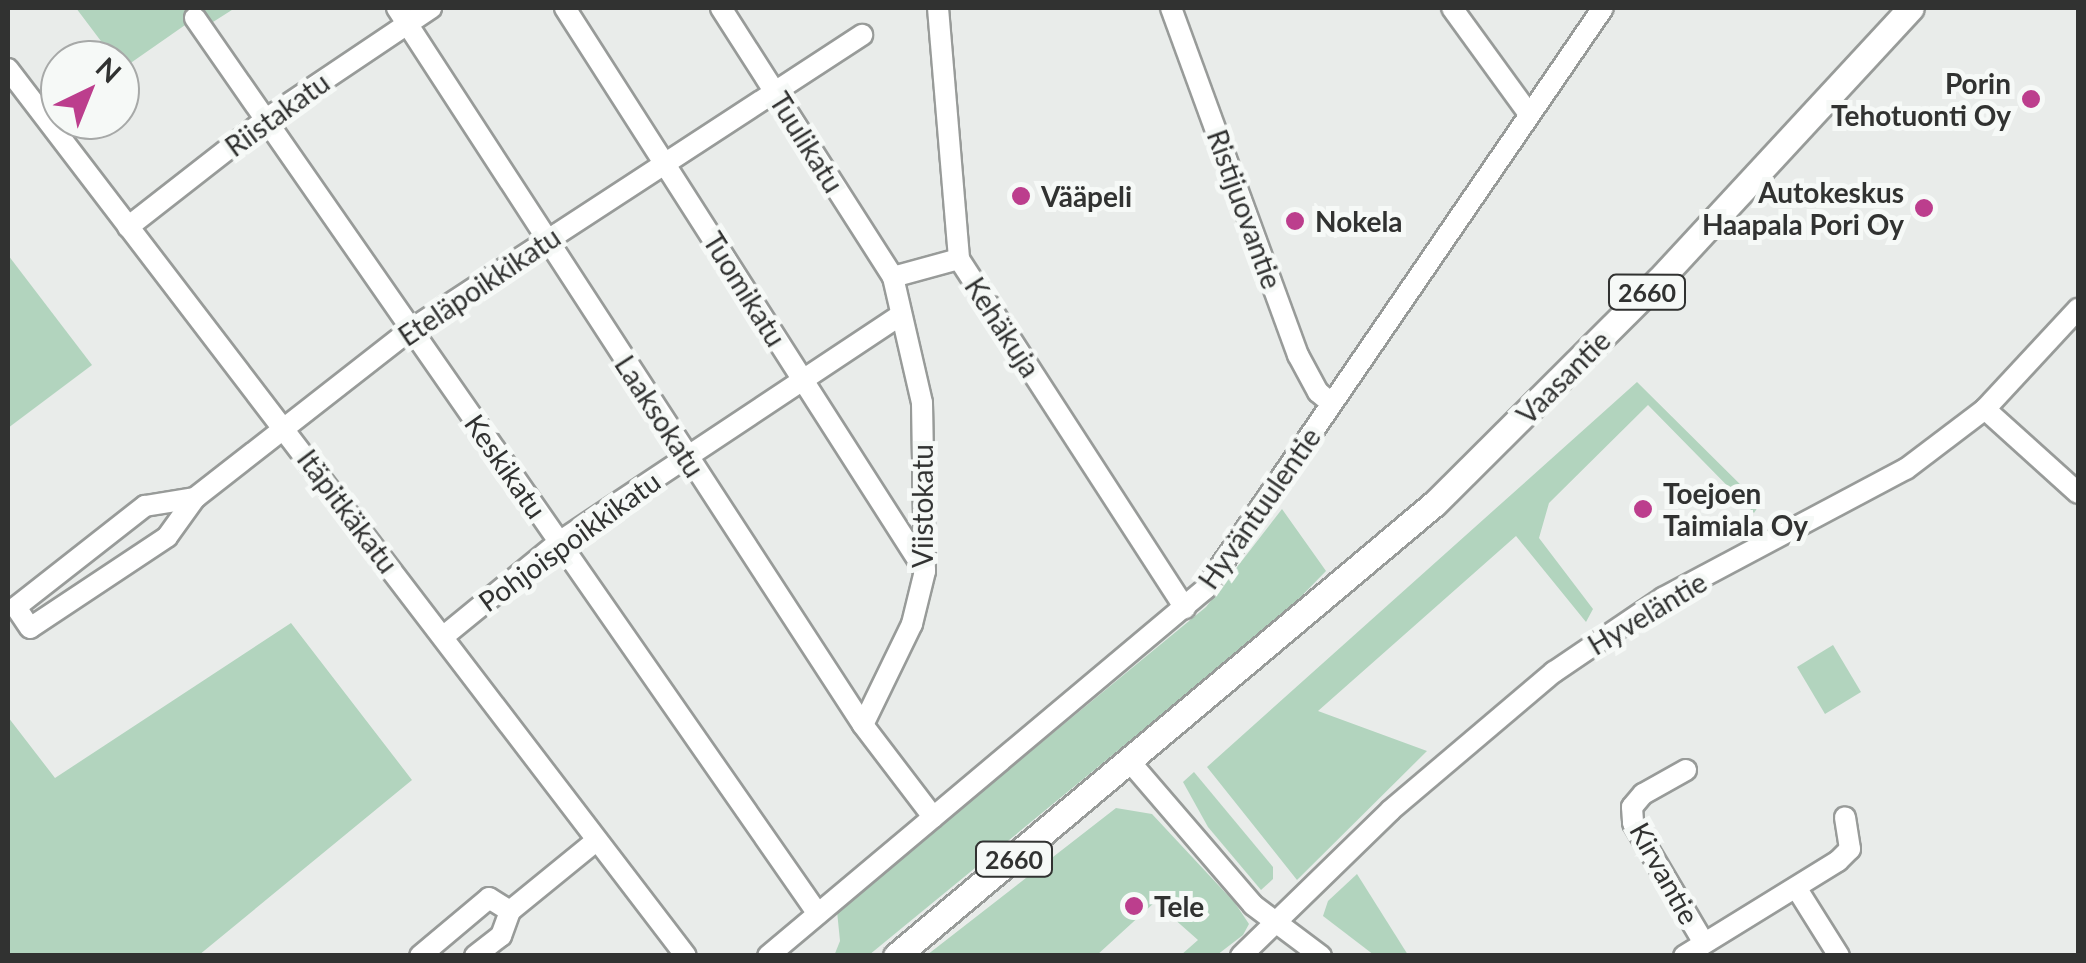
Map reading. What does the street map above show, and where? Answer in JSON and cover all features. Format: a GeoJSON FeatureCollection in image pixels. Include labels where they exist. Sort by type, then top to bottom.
{"type":"FeatureCollection","features":[{"type":"Feature","properties":{"kind":"main road","name":"Vaasantie"},"geometry":{"type":"LineString","coordinates":[[1131,763],[1369,562],[1576,366],[1910,8]]}},
{"type":"Feature","properties":{"kind":"main road","name":"2660"},"geometry":{"type":"LineString","coordinates":[[896,956],[1131,763]]}},
{"type":"Feature","properties":{"kind":"street","name":"Riistakatu"},"geometry":{"type":"LineString","coordinates":[[128,227],[402,15],[431,8]]}},
{"type":"Feature","properties":{"kind":"street","name":"Tuomikatu"},"geometry":{"type":"LineString","coordinates":[[565,8],[925,571]]}},
{"type":"Feature","properties":{"kind":"street","name":"Tuulikatu"},"geometry":{"type":"LineString","coordinates":[[721,8],[893,277]]}},
{"type":"Feature","properties":{"kind":"street","name":"Kehäkuja"},"geometry":{"type":"LineString","coordinates":[[938,8],[959,258],[1185,608]]}},
{"type":"Feature","properties":{"kind":"street","name":"Ristijuovantie"},"geometry":{"type":"LineString","coordinates":[[1171,8],[1298,355],[1318,392],[1331,403]]}},
{"type":"Feature","properties":{"kind":"street"},"geometry":{"type":"LineString","coordinates":[[1452,8],[1529,114]]}},
{"type":"Feature","properties":{"kind":"street","name":"Hyväntuulentie"},"geometry":{"type":"LineString","coordinates":[[768,956],[1185,608],[1241,543],[1331,403],[1603,8]]}},
{"type":"Feature","properties":{"kind":"street","name":"Laaksokatu"},"geometry":{"type":"LineString","coordinates":[[402,15],[863,726],[933,817]]}},
{"type":"Feature","properties":{"kind":"street","name":"Keskikatu"},"geometry":{"type":"LineString","coordinates":[[195,18],[818,914]]}},
{"type":"Feature","properties":{"kind":"street","name":"Eteläpoikkikatu"},"geometry":{"type":"LineString","coordinates":[[195,498],[146,506],[16,607],[30,628],[167,538],[195,498],[410,330],[862,35]]}},
{"type":"Feature","properties":{"kind":"street","name":"Itäpitkäkatu"},"geometry":{"type":"LineString","coordinates":[[8,70],[686,956]]}},
{"type":"Feature","properties":{"kind":"street"},"geometry":{"type":"LineString","coordinates":[[893,277],[959,258]]}},
{"type":"Feature","properties":{"kind":"street","name":"Viistokatu"},"geometry":{"type":"LineString","coordinates":[[863,726],[912,624],[925,571],[922,403],[898,317],[893,277]]}},
{"type":"Feature","properties":{"kind":"street","name":"Hyveläntie"},"geometry":{"type":"LineString","coordinates":[[1242,956],[1478,732],[1598,639],[1906,469],[1985,409],[2078,309]]}},
{"type":"Feature","properties":{"kind":"street","name":"Pohjoispoikkikatu"},"geometry":{"type":"LineString","coordinates":[[444,636],[559,542],[898,317]]}},
{"type":"Feature","properties":{"kind":"street"},"geometry":{"type":"LineString","coordinates":[[1985,409],[2078,494]]}},
{"type":"Feature","properties":{"kind":"street"},"geometry":{"type":"LineString","coordinates":[[1131,763],[1275,925],[1321,956]]}},
{"type":"Feature","properties":{"kind":"street","name":"Kirvantie"},"geometry":{"type":"LineString","coordinates":[[1686,770],[1642,794],[1632,807],[1633,823],[1704,943]]}},
{"type":"Feature","properties":{"kind":"street"},"geometry":{"type":"LineString","coordinates":[[1684,956],[1797,889],[1850,848],[1845,817]]}},
{"type":"Feature","properties":{"kind":"street"},"geometry":{"type":"LineString","coordinates":[[475,956],[502,936],[510,912],[597,840]]}},
{"type":"Feature","properties":{"kind":"street"},"geometry":{"type":"LineString","coordinates":[[1797,889],[1839,956]]}},
{"type":"Feature","properties":{"kind":"street"},"geometry":{"type":"LineString","coordinates":[[420,956],[488,898],[510,912]]}},
{"type":"Feature","properties":{"kind":"green space"},"geometry":{"type":"Polygon","coordinates":[[[76,8],[235,8],[213,22],[188,23],[140,56],[140,40],[100,40],[76,8]]]}},
{"type":"Feature","properties":{"kind":"green space"},"geometry":{"type":"Polygon","coordinates":[[[8,255],[92,365],[8,428],[8,255]]]}},
{"type":"Feature","properties":{"kind":"green space"},"geometry":{"type":"Polygon","coordinates":[[[1637,382],[1760,504],[1754,513],[1648,405],[1549,503],[1539,538],[1593,609],[1586,622],[1516,536],[1318,711],[1427,751],[1297,880],[1207,767],[1637,382]]]}},
{"type":"Feature","properties":{"kind":"green space"},"geometry":{"type":"Polygon","coordinates":[[[1282,509],[1326,571],[1283,615],[869,955],[834,956],[840,941],[837,911],[1206,607],[1282,509]]]}},
{"type":"Feature","properties":{"kind":"green space"},"geometry":{"type":"Polygon","coordinates":[[[291,623],[412,780],[199,955],[8,955],[8,717],[55,778],[291,623]]]}},
{"type":"Feature","properties":{"kind":"green space"},"geometry":{"type":"Polygon","coordinates":[[[1833,645],[1861,692],[1825,714],[1797,667],[1833,645]]]}},
{"type":"Feature","properties":{"kind":"green space"},"geometry":{"type":"Polygon","coordinates":[[[1194,772],[1273,867],[1273,879],[1261,890],[1208,827],[1183,782],[1194,772]]]}},
{"type":"Feature","properties":{"kind":"green space"},"geometry":{"type":"Polygon","coordinates":[[[1116,808],[1152,814],[1235,903],[1249,924],[1243,935],[1217,955],[1181,955],[1198,940],[1155,902],[1097,955],[927,955],[1116,808]]]}},
{"type":"Feature","properties":{"kind":"green space"},"geometry":{"type":"Polygon","coordinates":[[[1357,874],[1408,955],[1374,955],[1323,916],[1328,901],[1357,874]]]}},
{"type":"Feature","properties":{"kind":"place","name":"Porin Tehotuonti Oy"},"geometry":{"type":"Point","coordinates":[2031,99]}},
{"type":"Feature","properties":{"kind":"place","name":"Vääpeli"},"geometry":{"type":"Point","coordinates":[1021,196]}},
{"type":"Feature","properties":{"kind":"place","name":"Autokeskus Haapala Pori Oy"},"geometry":{"type":"Point","coordinates":[1924,208]}},
{"type":"Feature","properties":{"kind":"place","name":"Nokela"},"geometry":{"type":"Point","coordinates":[1295,221]}},
{"type":"Feature","properties":{"kind":"place","name":"Toejoen Taimiala Oy"},"geometry":{"type":"Point","coordinates":[1643,509]}},
{"type":"Feature","properties":{"kind":"place","name":"Tele"},"geometry":{"type":"Point","coordinates":[1134,906]}}]}
